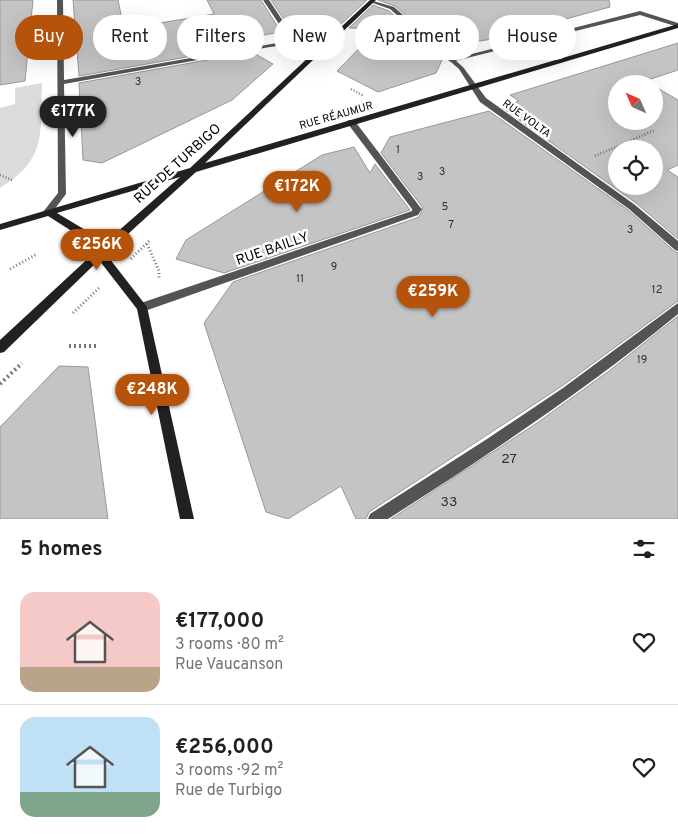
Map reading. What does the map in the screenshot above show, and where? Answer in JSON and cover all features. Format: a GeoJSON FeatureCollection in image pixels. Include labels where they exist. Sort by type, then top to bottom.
{"type":"FeatureCollection","features":[{"type":"Feature","properties":{"kind":"main road","name":"RUE DE TURBIGO"},"geometry":{"type":"LineString","coordinates":[[345,26],[373,0]]}},
{"type":"Feature","properties":{"kind":"main road","name":"RUE RÉAUMUR"},"geometry":{"type":"LineString","coordinates":[[0,226],[678,25]]}},
{"type":"Feature","properties":{"kind":"main road","name":"RUE DE TURBIGO"},"geometry":{"type":"LineString","coordinates":[[0,348],[309,60]]}},
{"type":"Feature","properties":{"kind":"main road"},"geometry":{"type":"LineString","coordinates":[[48,212],[84,234],[142,307],[187,519]]}},
{"type":"Feature","properties":{"kind":"street"},"geometry":{"type":"LineString","coordinates":[[48,212],[62,194],[60,0]]}},
{"type":"Feature","properties":{"kind":"street"},"geometry":{"type":"LineString","coordinates":[[266,0],[276,15]]}},
{"type":"Feature","properties":{"kind":"street","name":"RUE VOLTA"},"geometry":{"type":"LineString","coordinates":[[373,0],[392,8],[400,15]]}},
{"type":"Feature","properties":{"kind":"street","name":"RUE RÉAUMUR"},"geometry":{"type":"LineString","coordinates":[[479,53],[640,13],[678,25]]}},
{"type":"Feature","properties":{"kind":"street"},"geometry":{"type":"LineString","coordinates":[[62,82],[274,45]]}},
{"type":"Feature","properties":{"kind":"street","name":"RUE VOLTA"},"geometry":{"type":"LineString","coordinates":[[451,60],[461,68],[483,100],[598,185],[632,207],[678,247]]}},
{"type":"Feature","properties":{"kind":"street","name":"RUE BAILLY"},"geometry":{"type":"LineString","coordinates":[[142,307],[415,213],[417,209],[350,122]]}},
{"type":"Feature","properties":{"kind":"street"},"geometry":{"type":"LineString","coordinates":[[375,519],[521,426],[635,344],[678,308]]}},
{"type":"Feature","properties":{"kind":"path"},"geometry":{"type":"LineString","coordinates":[[351,89],[364,96]]}},
{"type":"Feature","properties":{"kind":"path"},"geometry":{"type":"LineString","coordinates":[[594,156],[655,130]]}},
{"type":"Feature","properties":{"kind":"path"},"geometry":{"type":"LineString","coordinates":[[0,176],[12,180]]}},
{"type":"Feature","properties":{"kind":"path"},"geometry":{"type":"LineString","coordinates":[[10,269],[38,254]]}},
{"type":"Feature","properties":{"kind":"path"},"geometry":{"type":"LineString","coordinates":[[69,346],[97,346]]}},
{"type":"Feature","properties":{"kind":"shaded area"},"geometry":{"type":"Polygon","coordinates":[[[42,83],[40,130],[34,155],[27,166],[16,177],[0,188],[0,108],[15,104],[15,88],[42,83]]]}},
{"type":"Feature","properties":{"kind":"building"},"geometry":{"type":"Polygon","coordinates":[[[0,0],[33,0],[32,15],[15,15],[15,60],[27,60],[25,81],[0,85],[0,0]]]}},
{"type":"Feature","properties":{"kind":"building"},"geometry":{"type":"Polygon","coordinates":[[[73,0],[118,0],[121,15],[93,15],[93,60],[167,60],[167,22],[177,20],[177,59],[79,76],[78,60],[83,60],[83,15],[74,15],[73,0]]]}},
{"type":"Feature","properties":{"kind":"building"},"geometry":{"type":"Polygon","coordinates":[[[207,0],[261,0],[274,21],[274,33],[264,35],[264,15],[208,15],[214,14],[207,0]]]}},
{"type":"Feature","properties":{"kind":"building"},"geometry":{"type":"Polygon","coordinates":[[[271,0],[367,0],[345,21],[345,15],[281,15],[271,0]]]}},
{"type":"Feature","properties":{"kind":"building"},"geometry":{"type":"Polygon","coordinates":[[[378,0],[609,0],[610,7],[576,16],[489,15],[489,39],[479,41],[479,15],[405,15],[395,6],[378,0]]]}},
{"type":"Feature","properties":{"kind":"building"},"geometry":{"type":"Polygon","coordinates":[[[373,5],[389,11],[394,15],[363,15],[373,5]]]}},
{"type":"Feature","properties":{"kind":"building"},"geometry":{"type":"Polygon","coordinates":[[[355,22],[355,28],[349,28],[355,22]]]}},
{"type":"Feature","properties":{"kind":"building"},"geometry":{"type":"Polygon","coordinates":[[[678,43],[678,70],[663,75],[608,75],[608,130],[663,130],[663,91],[678,100],[678,165],[667,170],[678,177],[678,239],[625,195],[663,195],[663,140],[608,140],[608,183],[501,107],[519,101],[510,95],[678,43]]]}},
{"type":"Feature","properties":{"kind":"building"},"geometry":{"type":"Polygon","coordinates":[[[355,53],[355,60],[442,60],[436,73],[378,92],[337,71],[355,53]]]}},
{"type":"Feature","properties":{"kind":"building"},"geometry":{"type":"Polygon","coordinates":[[[264,59],[273,64],[232,100],[102,163],[83,160],[79,83],[207,60],[264,59]]]}},
{"type":"Feature","properties":{"kind":"building"},"geometry":{"type":"Polygon","coordinates":[[[489,111],[628,210],[678,253],[678,301],[562,386],[369,512],[366,519],[356,519],[341,486],[288,519],[266,512],[204,323],[233,282],[419,217],[423,208],[381,153],[390,137],[489,111]]]}},
{"type":"Feature","properties":{"kind":"building"},"geometry":{"type":"Polygon","coordinates":[[[354,147],[370,173],[375,164],[410,210],[224,273],[176,259],[186,240],[322,155],[354,147]]]}},
{"type":"Feature","properties":{"kind":"building"},"geometry":{"type":"Polygon","coordinates":[[[678,316],[678,519],[391,519],[537,423],[609,371],[678,316]]]}},
{"type":"Feature","properties":{"kind":"building"},"geometry":{"type":"Polygon","coordinates":[[[59,366],[88,367],[108,519],[0,519],[0,427],[59,366]]]}}]}
